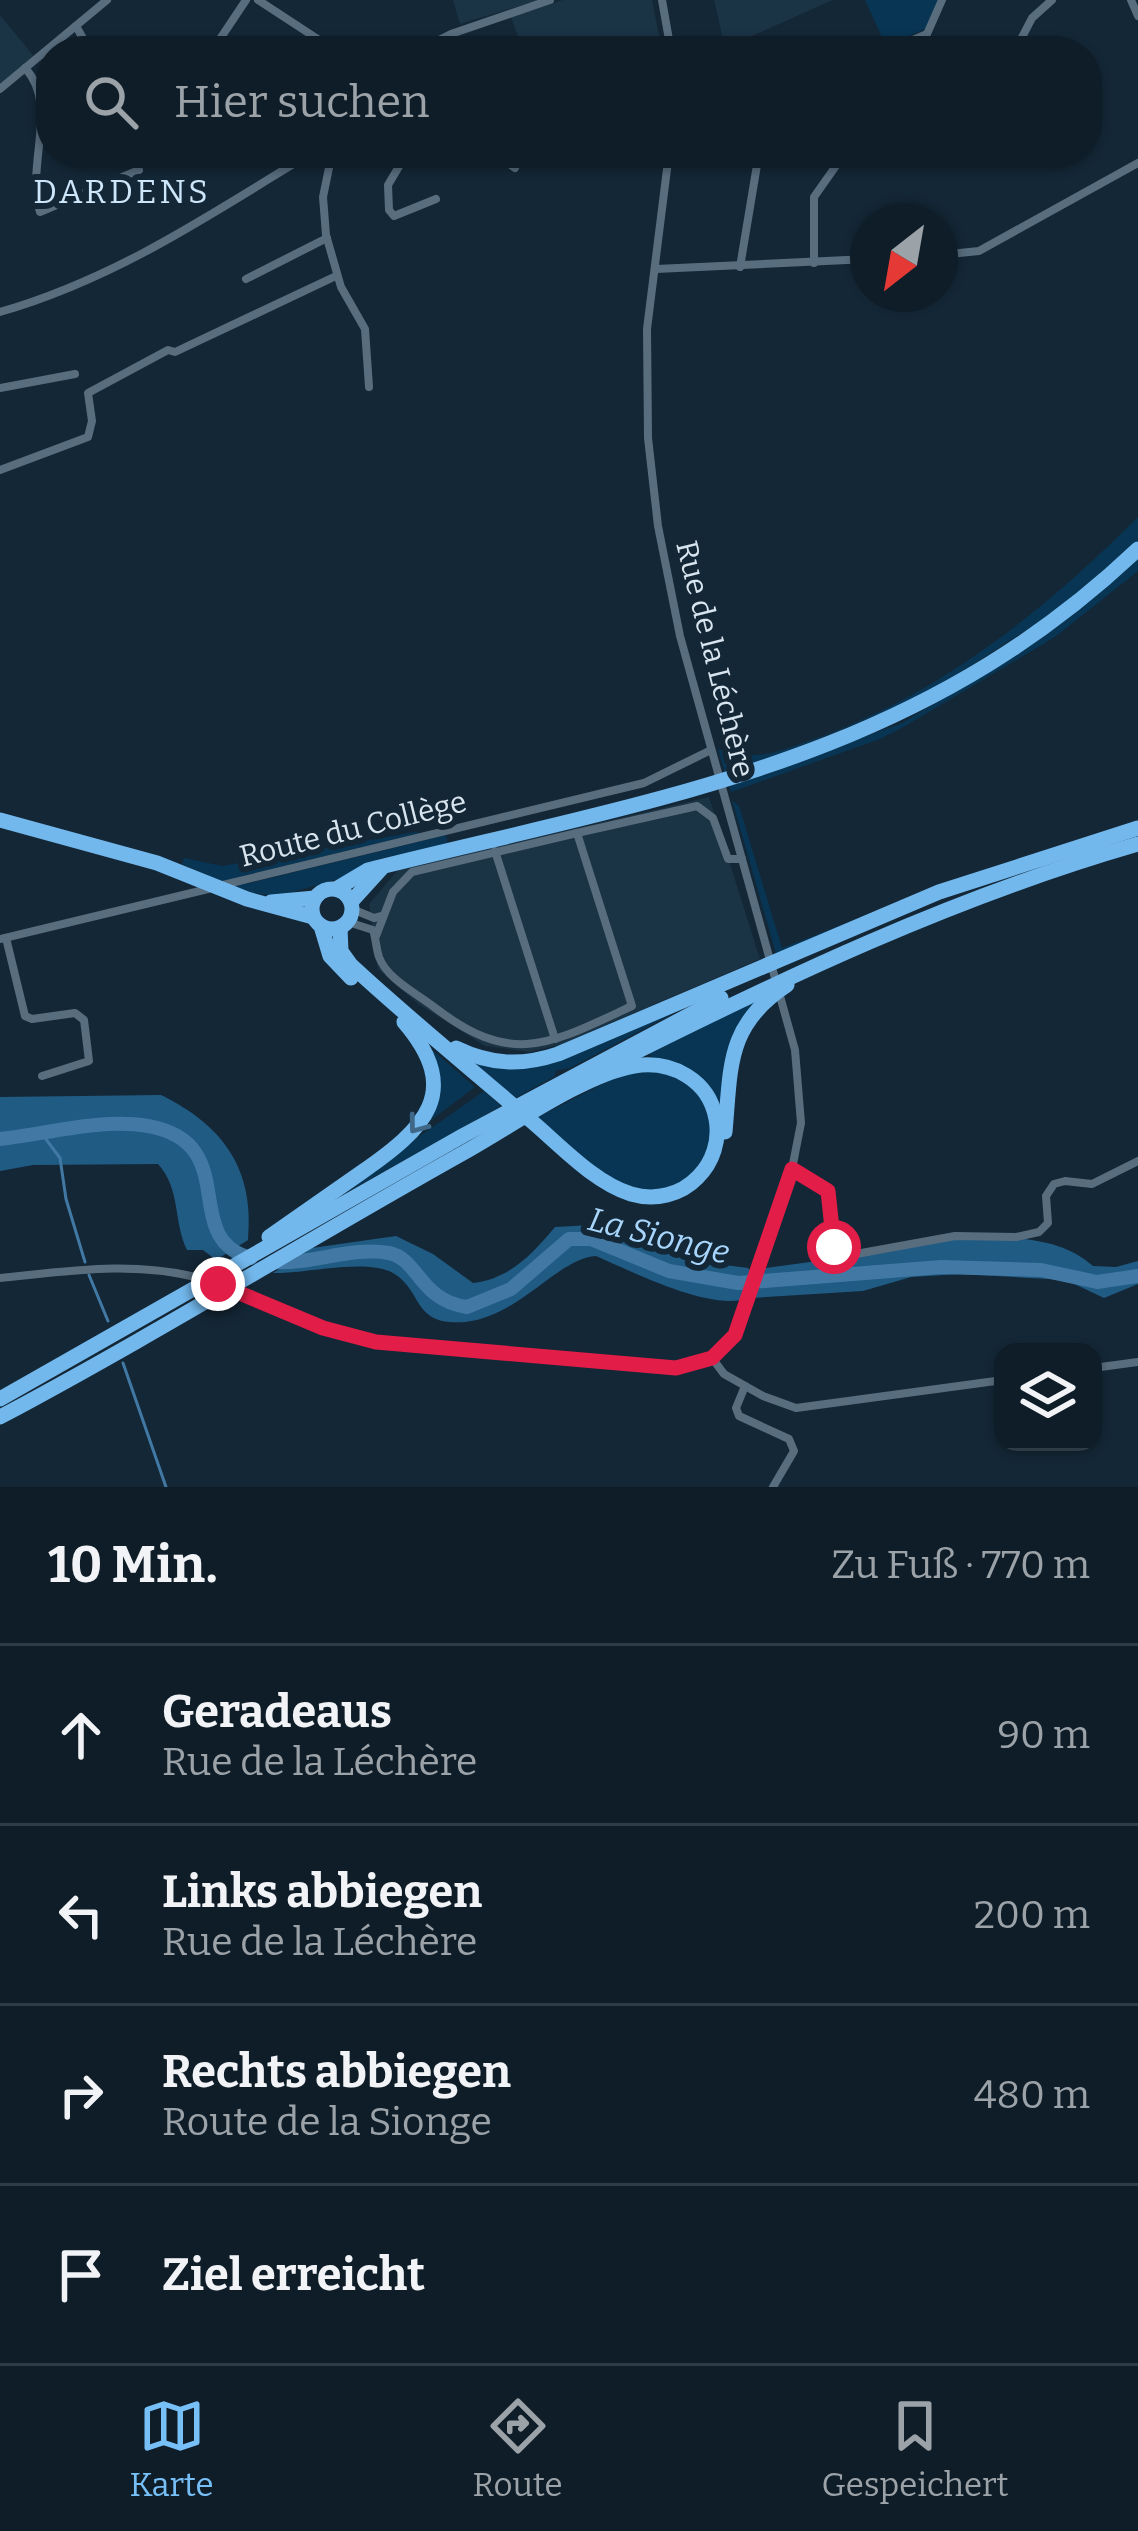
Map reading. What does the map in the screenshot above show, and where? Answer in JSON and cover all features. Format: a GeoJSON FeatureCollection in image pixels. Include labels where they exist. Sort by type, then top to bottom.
{"type":"FeatureCollection","features":[{"type":"Feature","properties":{"kind":"highway"},"geometry":{"type":"LineString","coordinates":[[260,902],[315,898],[364,872],[695,790],[857,735],[1010,650],[1061,615],[1138,549]]}},
{"type":"Feature","properties":{"kind":"highway"},"geometry":{"type":"LineString","coordinates":[[0,820],[142,858],[317,922],[348,915]]}},
{"type":"Feature","properties":{"kind":"highway"},"geometry":{"type":"LineString","coordinates":[[0,1399],[179,1300],[208,1290],[590,1076],[834,956],[1138,836]]}},
{"type":"Feature","properties":{"kind":"highway"},"geometry":{"type":"LineString","coordinates":[[428,1031],[485,1060],[544,1059],[939,892],[1138,836]]}},
{"type":"Feature","properties":{"kind":"highway"},"geometry":{"type":"LineString","coordinates":[[0,1414],[618,1050],[791,964],[997,880],[1138,836]]}},
{"type":"Feature","properties":{"kind":"highway"},"geometry":{"type":"LineString","coordinates":[[386,866],[369,879],[348,915],[340,946],[347,961],[494,1092]]}},
{"type":"Feature","properties":{"kind":"highway"},"geometry":{"type":"LineString","coordinates":[[336,890],[348,915]]}},
{"type":"Feature","properties":{"kind":"highway"},"geometry":{"type":"LineString","coordinates":[[315,898],[323,943],[337,966],[494,1092],[594,1180],[624,1198],[659,1203],[689,1192],[708,1175],[721,1151],[730,1064],[744,1027],[773,995],[834,956]]}},
{"type":"Feature","properties":{"kind":"highway"},"geometry":{"type":"LineString","coordinates":[[284,1244],[421,1124],[433,1098],[433,1070],[426,1051],[404,1022]]}},
{"type":"Feature","properties":{"kind":"highway"},"geometry":{"type":"LineString","coordinates":[[284,1244],[622,1069],[662,1066],[690,1077],[709,1099],[718,1129],[712,1158],[698,1178],[676,1192],[654,1197],[614,1186],[540,1131]]}},
{"type":"Feature","properties":{"kind":"street"},"geometry":{"type":"LineString","coordinates":[[64,36],[106,0]]}},
{"type":"Feature","properties":{"kind":"street"},"geometry":{"type":"LineString","coordinates":[[222,36],[246,0]]}},
{"type":"Feature","properties":{"kind":"street"},"geometry":{"type":"LineString","coordinates":[[258,0],[313,36]]}},
{"type":"Feature","properties":{"kind":"street"},"geometry":{"type":"LineString","coordinates":[[447,36],[550,0]]}},
{"type":"Feature","properties":{"kind":"street"},"geometry":{"type":"LineString","coordinates":[[922,36],[942,0]]}},
{"type":"Feature","properties":{"kind":"street"},"geometry":{"type":"LineString","coordinates":[[1023,36],[1032,18],[1052,0]]}},
{"type":"Feature","properties":{"kind":"street"},"geometry":{"type":"LineString","coordinates":[[1131,0],[1138,16]]}},
{"type":"Feature","properties":{"kind":"street"},"geometry":{"type":"LineString","coordinates":[[662,1],[668,36]]}},
{"type":"Feature","properties":{"kind":"street"},"geometry":{"type":"LineString","coordinates":[[76,26],[82,36]]}},
{"type":"Feature","properties":{"kind":"street"},"geometry":{"type":"LineString","coordinates":[[0,88],[36,59]]}},
{"type":"Feature","properties":{"kind":"street"},"geometry":{"type":"LineString","coordinates":[[25,68],[36,80]]}},
{"type":"Feature","properties":{"kind":"street"},"geometry":{"type":"LineString","coordinates":[[36,147],[33,178],[40,212],[138,168]]}},
{"type":"Feature","properties":{"kind":"street"},"geometry":{"type":"LineString","coordinates":[[958,253],[979,250],[1138,163]]}},
{"type":"Feature","properties":{"kind":"street"},"geometry":{"type":"LineString","coordinates":[[0,312],[47,299],[153,250],[287,168]]}},
{"type":"Feature","properties":{"kind":"street"},"geometry":{"type":"LineString","coordinates":[[329,168],[323,197],[327,238],[336,276],[365,329],[369,387]]}},
{"type":"Feature","properties":{"kind":"street"},"geometry":{"type":"LineString","coordinates":[[398,168],[388,185],[388,210],[394,216],[436,199]]}},
{"type":"Feature","properties":{"kind":"street","name":"Rue de la Léchère"},"geometry":{"type":"LineString","coordinates":[[667,168],[650,286],[645,386],[652,482],[668,584],[801,1088],[801,1123],[792,1169],[735,1335],[712,1358]]}},
{"type":"Feature","properties":{"kind":"street"},"geometry":{"type":"LineString","coordinates":[[740,267],[756,168]]}},
{"type":"Feature","properties":{"kind":"street"},"geometry":{"type":"LineString","coordinates":[[814,263],[814,197],[834,168]]}},
{"type":"Feature","properties":{"kind":"street"},"geometry":{"type":"LineString","coordinates":[[246,279],[327,238]]}},
{"type":"Feature","properties":{"kind":"street"},"geometry":{"type":"LineString","coordinates":[[656,269],[850,261]]}},
{"type":"Feature","properties":{"kind":"street"},"geometry":{"type":"LineString","coordinates":[[1,467],[88,437],[92,421],[88,393],[168,350],[176,352],[336,276]]}},
{"type":"Feature","properties":{"kind":"street"},"geometry":{"type":"LineString","coordinates":[[0,388],[75,374]]}},
{"type":"Feature","properties":{"kind":"street","name":"Route du Collège"},"geometry":{"type":"LineString","coordinates":[[3,938],[644,783],[711,750]]}},
{"type":"Feature","properties":{"kind":"street"},"geometry":{"type":"LineString","coordinates":[[577,833],[632,1006],[555,1039],[507,1046],[462,1027],[390,973],[380,958],[376,935],[397,884],[412,872],[495,851],[697,806],[713,818],[728,859],[742,860]]}},
{"type":"Feature","properties":{"kind":"street"},"geometry":{"type":"LineString","coordinates":[[495,851],[555,1039]]}},
{"type":"Feature","properties":{"kind":"street"},"geometry":{"type":"LineString","coordinates":[[348,915],[382,916]]}},
{"type":"Feature","properties":{"kind":"street"},"geometry":{"type":"LineString","coordinates":[[348,915],[376,935]]}},
{"type":"Feature","properties":{"kind":"street"},"geometry":{"type":"LineString","coordinates":[[3,938],[25,1016],[76,1013],[84,1019],[88,1061],[42,1076]]}},
{"type":"Feature","properties":{"kind":"street"},"geometry":{"type":"LineString","coordinates":[[792,1169],[828,1191],[832,1244],[841,1252],[856,1254],[956,1236],[1005,1238],[1036,1233],[1048,1222],[1046,1196],[1054,1184],[1092,1184],[1138,1161]]}},
{"type":"Feature","properties":{"kind":"street"},"geometry":{"type":"LineString","coordinates":[[0,1278],[154,1269],[218,1284],[323,1328],[376,1342],[663,1368],[712,1358],[724,1374],[796,1408],[994,1382]]}},
{"type":"Feature","properties":{"kind":"street"},"geometry":{"type":"LineString","coordinates":[[1102,1367],[1138,1362]]}},
{"type":"Feature","properties":{"kind":"street"},"geometry":{"type":"LineString","coordinates":[[745,1386],[736,1408],[739,1416],[789,1439],[794,1450],[773,1487]]}},
{"type":"Feature","properties":{"kind":"shaded area"},"geometry":{"type":"Polygon","coordinates":[[[453,0],[539,0],[460,24],[453,0]]]}},
{"type":"Feature","properties":{"kind":"shaded area"},"geometry":{"type":"Polygon","coordinates":[[[563,0],[652,0],[659,36],[518,36],[511,17],[563,0]]]}},
{"type":"Feature","properties":{"kind":"shaded area"},"geometry":{"type":"Polygon","coordinates":[[[714,0],[833,0],[752,36],[722,36],[714,0]]]}},
{"type":"Feature","properties":{"kind":"shaded area"},"geometry":{"type":"Polygon","coordinates":[[[865,0],[938,0],[925,29],[909,36],[881,36],[865,0]]]}},
{"type":"Feature","properties":{"kind":"shaded area"},"geometry":{"type":"Polygon","coordinates":[[[0,15],[36,59],[0,88],[0,15]]]}},
{"type":"Feature","properties":{"kind":"shaded area"},"geometry":{"type":"Polygon","coordinates":[[[1138,517],[1138,541],[1059,609],[924,696],[726,776],[718,749],[755,755],[790,748],[861,720],[948,674],[1028,617],[1138,517]]]}},
{"type":"Feature","properties":{"kind":"shaded area"},"geometry":{"type":"Polygon","coordinates":[[[1138,556],[1138,571],[1055,637],[905,726],[731,792],[729,786],[902,723],[970,682],[1138,556]]]}},
{"type":"Feature","properties":{"kind":"shaded area"},"geometry":{"type":"Polygon","coordinates":[[[709,797],[760,959],[562,1044],[530,1052],[485,1046],[418,1004],[378,969],[369,904],[398,870],[709,797]]]}},
{"type":"Feature","properties":{"kind":"shaded area"},"geometry":{"type":"Polygon","coordinates":[[[732,800],[739,806],[782,948],[935,889],[777,957],[732,800]]]}},
{"type":"Feature","properties":{"kind":"shaded area"},"geometry":{"type":"Polygon","coordinates":[[[420,833],[236,878],[246,884],[446,835],[448,845],[378,859],[341,878],[279,896],[248,893],[182,864],[184,858],[222,866],[420,833]]]}},
{"type":"Feature","properties":{"kind":"shaded area"},"geometry":{"type":"Polygon","coordinates":[[[768,994],[751,1012],[724,1117],[713,1100],[651,1061],[650,1053],[768,994]]]}},
{"type":"Feature","properties":{"kind":"shaded area"},"geometry":{"type":"Polygon","coordinates":[[[673,1009],[674,1013],[570,1068],[555,1071],[555,1076],[512,1100],[475,1066],[477,1061],[505,1066],[673,1009]]]}},
{"type":"Feature","properties":{"kind":"shaded area"},"geometry":{"type":"Polygon","coordinates":[[[428,1046],[475,1087],[426,1124],[428,1046]]]}},
{"type":"Feature","properties":{"kind":"shaded area"},"geometry":{"type":"Polygon","coordinates":[[[658,1070],[684,1079],[701,1094],[712,1131],[696,1168],[663,1190],[641,1191],[614,1181],[534,1119],[622,1074],[658,1070]]]}},
{"type":"Feature","properties":{"kind":"shaded area"},"geometry":{"type":"Polygon","coordinates":[[[484,1091],[501,1106],[331,1201],[330,1199],[484,1091]]]}},
{"type":"Feature","properties":{"kind":"shaded area"},"geometry":{"type":"Polygon","coordinates":[[[161,1095],[217,1135],[240,1170],[249,1214],[248,1240],[216,1260],[203,1250],[187,1250],[174,1195],[158,1164],[33,1165],[0,1171],[0,1097],[161,1095]]]}},
{"type":"Feature","properties":{"kind":"shaded area"},"geometry":{"type":"Polygon","coordinates":[[[592,1225],[640,1236],[687,1260],[748,1268],[752,1273],[741,1300],[725,1301],[668,1287],[596,1256],[567,1266],[503,1310],[485,1318],[448,1322],[427,1313],[403,1280],[381,1269],[273,1273],[312,1248],[396,1236],[433,1254],[473,1283],[509,1271],[555,1227],[592,1225]]]}},
{"type":"Feature","properties":{"kind":"shaded area"},"geometry":{"type":"Polygon","coordinates":[[[955,1236],[1046,1243],[1079,1255],[1093,1266],[1138,1261],[1138,1284],[1104,1298],[1066,1280],[961,1274],[911,1277],[863,1291],[750,1298],[759,1269],[825,1260],[838,1251],[848,1254],[955,1236]]]}},
{"type":"Feature","properties":{"kind":"waterway","name":"La Sionge"},"geometry":{"type":"LineString","coordinates":[[0,1139],[112,1124],[148,1126],[177,1136],[194,1151],[204,1170],[218,1232],[230,1248],[251,1258]]}},
{"type":"Feature","properties":{"kind":"waterway"},"geometry":{"type":"LineString","coordinates":[[42,1134],[60,1158],[66,1199],[85,1262]]}},
{"type":"Feature","properties":{"kind":"waterway","name":"La Sionge"},"geometry":{"type":"LineString","coordinates":[[273,1262],[389,1253],[407,1263],[439,1296],[467,1307],[511,1289],[569,1239],[591,1239],[669,1271],[738,1283],[941,1267],[1041,1270],[1097,1282],[1138,1276]]}},
{"type":"Feature","properties":{"kind":"waterway"},"geometry":{"type":"LineString","coordinates":[[89,1275],[108,1321]]}},
{"type":"Feature","properties":{"kind":"waterway"},"geometry":{"type":"LineString","coordinates":[[123,1363],[166,1487]]}},
{"type":"Feature","properties":{"kind":"district","name":"DARDENS"},"geometry":{"type":"Point","coordinates":[122,191]}},
{"type":"Feature","properties":{"kind":"route"},"geometry":{"type":"LineString","coordinates":[[218,1284],[323,1328],[376,1342],[676,1368],[712,1358],[735,1335],[792,1169],[828,1191],[834,1247]]}}]}
